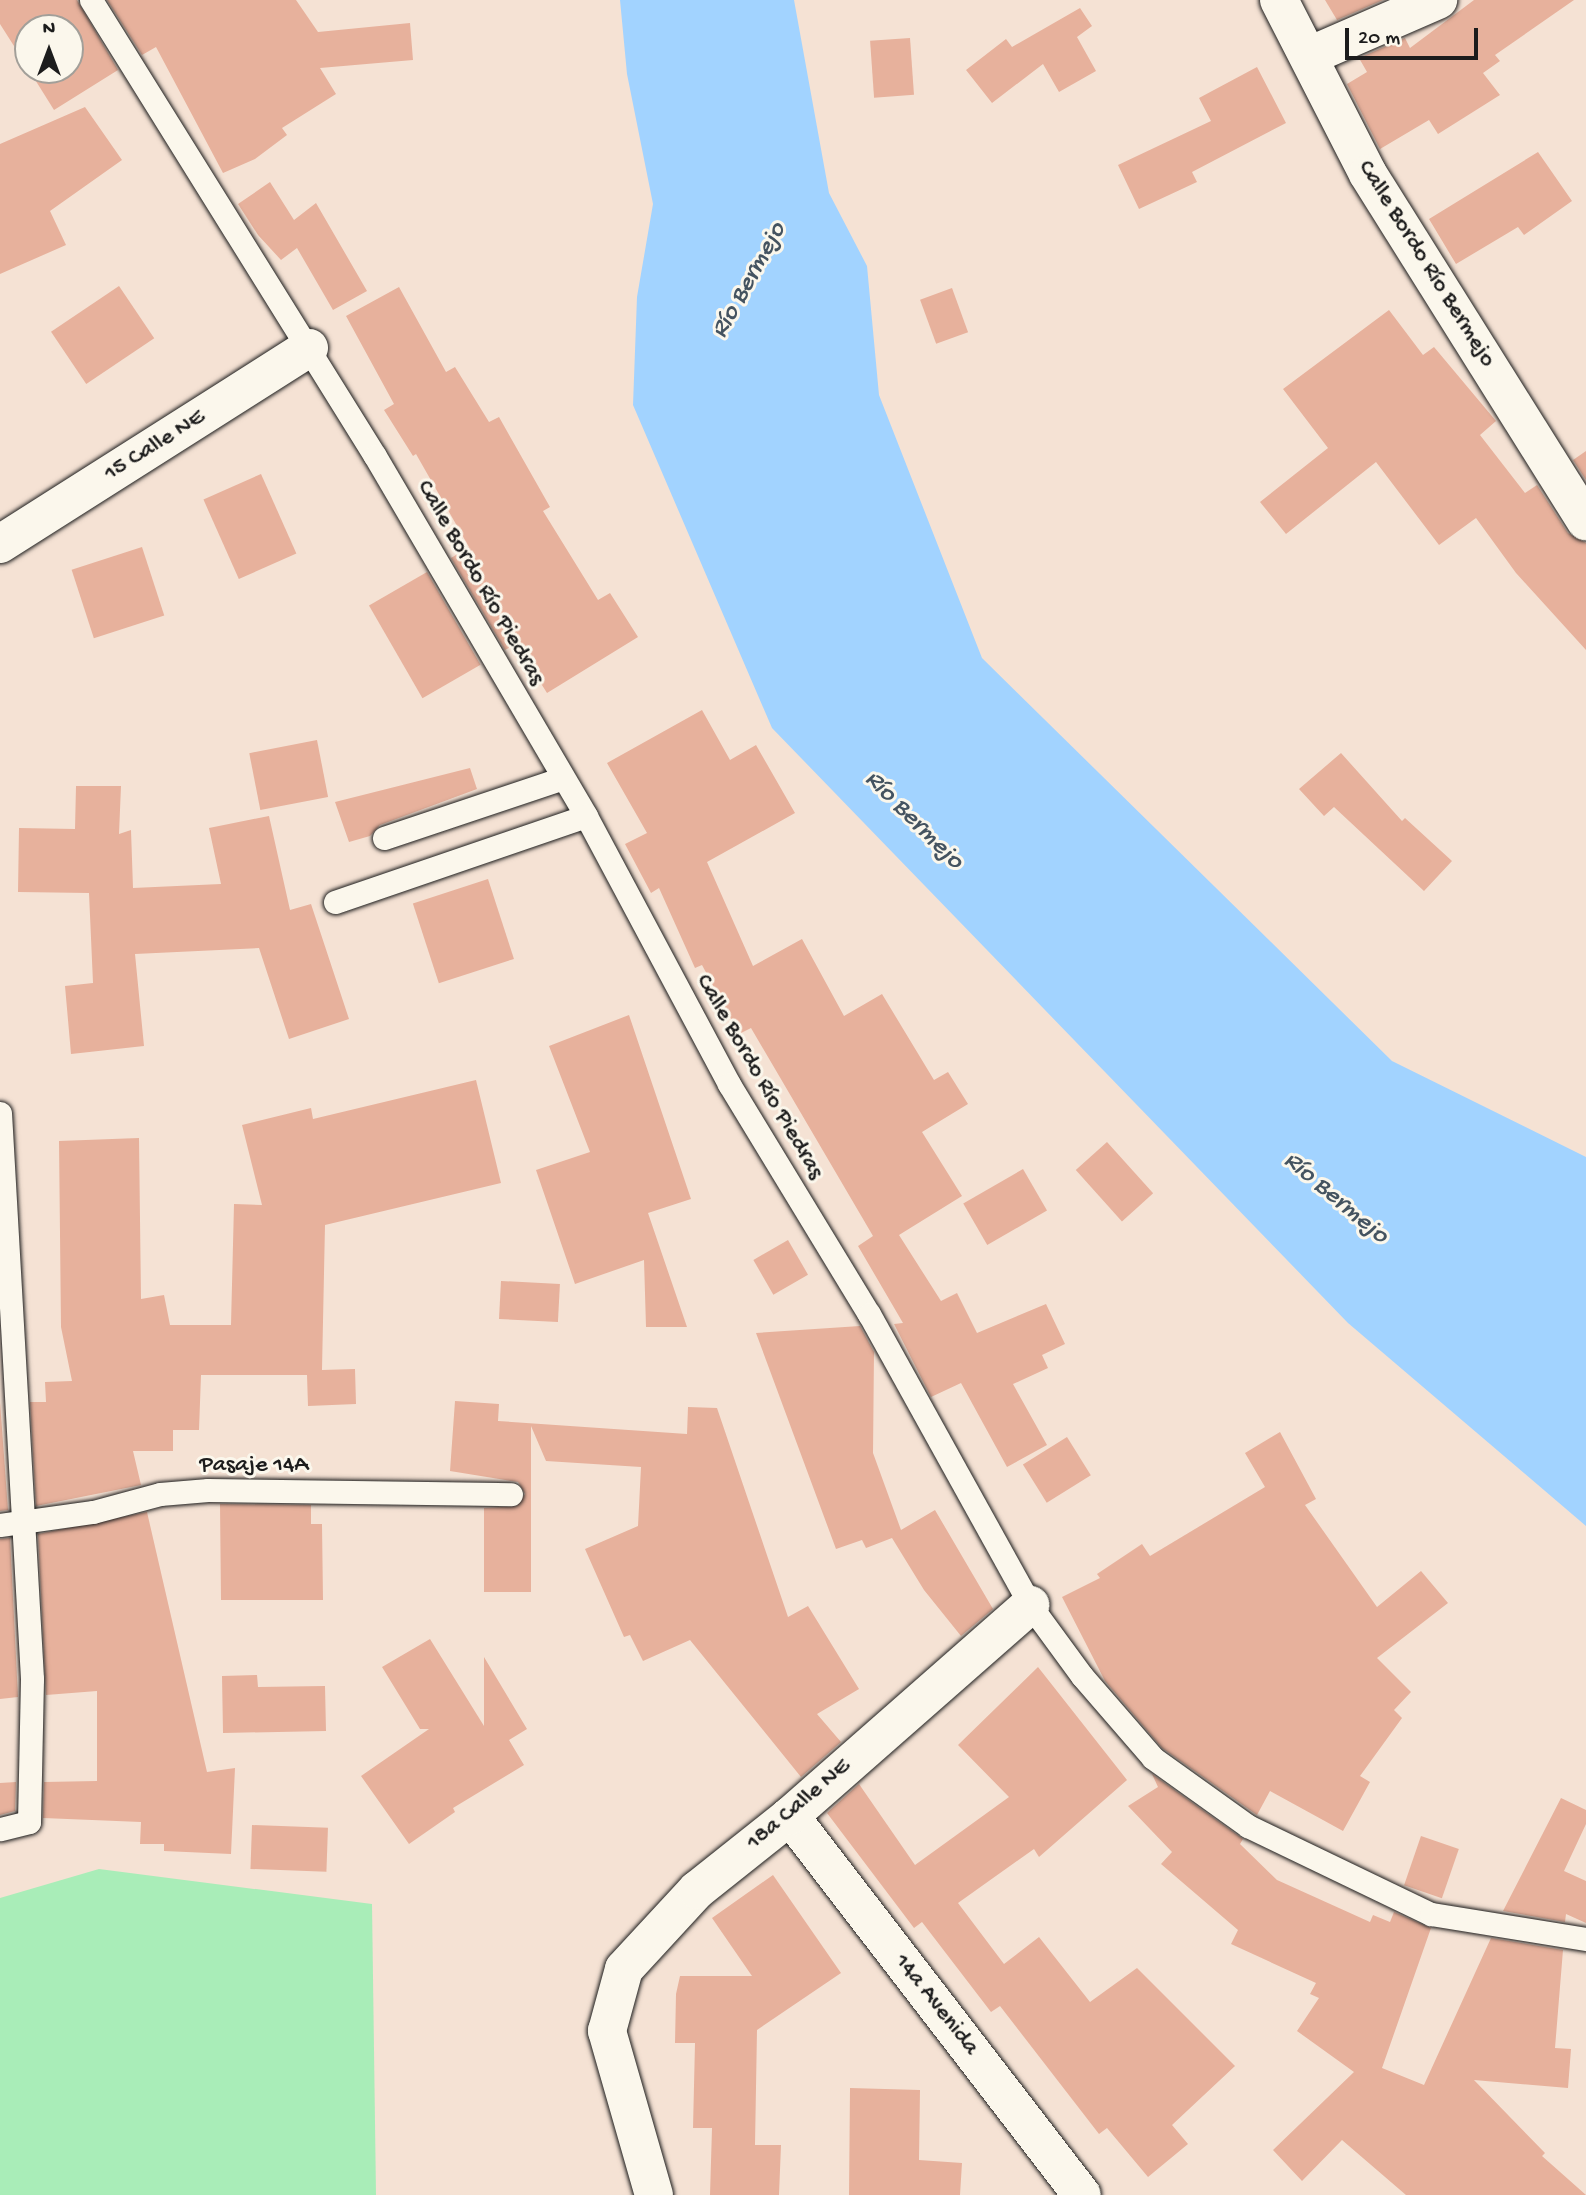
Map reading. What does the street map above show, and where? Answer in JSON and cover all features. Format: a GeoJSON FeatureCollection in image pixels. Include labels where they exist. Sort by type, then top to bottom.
{"type":"FeatureCollection","features":[{"type":"Feature","properties":{"kind":"street","name":"Calle Bordo Río Bermejo"},"geometry":{"type":"LineString","coordinates":[[1279,0],[1368,174],[1586,521]]}},
{"type":"Feature","properties":{"kind":"street"},"geometry":{"type":"LineString","coordinates":[[1309,56],[1438,0]]}},
{"type":"Feature","properties":{"kind":"street","name":"15 Calle NE"},"geometry":{"type":"LineString","coordinates":[[0,544],[309,348]]}},
{"type":"Feature","properties":{"kind":"street","name":"18a Calle NE"},"geometry":{"type":"LineString","coordinates":[[654,2195],[607,2031],[624,1969],[697,1890],[790,1816],[1030,1605]]}},
{"type":"Feature","properties":{"kind":"street","name":"14a Avenida"},"geometry":{"type":"LineString","coordinates":[[790,1816],[1082,2195]]}},
{"type":"Feature","properties":{"kind":"lane","name":"Calle Bordo Río Piedras"},"geometry":{"type":"LineString","coordinates":[[91,0],[309,348],[586,816],[729,1084],[869,1314],[1030,1605],[1082,1676],[1153,1758],[1248,1826],[1431,1914],[1586,1939]]}},
{"type":"Feature","properties":{"kind":"lane"},"geometry":{"type":"LineString","coordinates":[[384,838],[563,778]]}},
{"type":"Feature","properties":{"kind":"lane"},"geometry":{"type":"LineString","coordinates":[[335,902],[586,816]]}},
{"type":"Feature","properties":{"kind":"lane"},"geometry":{"type":"LineString","coordinates":[[0,1113],[11,1525],[32,1679],[29,1822],[0,1829]]}},
{"type":"Feature","properties":{"kind":"lane","name":"Pasaje 14A"},"geometry":{"type":"LineString","coordinates":[[11,1525],[160,1494],[208,1490],[511,1494]]}},
{"type":"Feature","properties":{"kind":"green space"},"geometry":{"type":"Polygon","coordinates":[[[99,1869],[372,1904],[376,2195],[0,2195],[0,1898],[99,1869]]]}},
{"type":"Feature","properties":{"kind":"water","name":"Río Bermejo"},"geometry":{"type":"Polygon","coordinates":[[[620,0],[794,0],[829,193],[867,266],[879,395],[982,658],[1392,1061],[1586,1157],[1586,1526],[1348,1323],[772,728],[633,405],[637,297],[653,204],[627,74],[620,0]]]}},
{"type":"Feature","properties":{"kind":"building"},"geometry":{"type":"Polygon","coordinates":[[[0,0],[77,0],[118,70],[54,110],[38,84],[84,84],[84,14],[14,14],[14,46],[0,24],[0,0]]]}},
{"type":"Feature","properties":{"kind":"building"},"geometry":{"type":"Polygon","coordinates":[[[107,0],[296,0],[318,32],[410,23],[413,60],[320,68],[336,94],[282,128],[287,135],[255,159],[223,173],[156,47],[142,55],[107,0]]]}},
{"type":"Feature","properties":{"kind":"building"},"geometry":{"type":"Polygon","coordinates":[[[1325,0],[1383,0],[1337,20],[1325,0]]]}},
{"type":"Feature","properties":{"kind":"building"},"geometry":{"type":"Polygon","coordinates":[[[1474,0],[1574,0],[1495,55],[1500,61],[1483,73],[1500,95],[1438,134],[1429,120],[1380,149],[1347,84],[1367,72],[1359,58],[1405,38],[1410,48],[1474,0]]]}},
{"type":"Feature","properties":{"kind":"building"},"geometry":{"type":"Polygon","coordinates":[[[1080,8],[1092,26],[1077,37],[1096,71],[1059,92],[1043,64],[992,103],[966,70],[1006,39],[1012,47],[1080,8]]]}},
{"type":"Feature","properties":{"kind":"building"},"geometry":{"type":"Polygon","coordinates":[[[910,38],[914,95],[874,98],[870,41],[910,38]]]}},
{"type":"Feature","properties":{"kind":"building"},"geometry":{"type":"Polygon","coordinates":[[[1257,67],[1286,123],[1192,172],[1197,182],[1139,209],[1118,165],[1211,121],[1199,98],[1257,67]]]}},
{"type":"Feature","properties":{"kind":"building"},"geometry":{"type":"Polygon","coordinates":[[[85,107],[122,160],[50,211],[66,245],[0,274],[0,144],[85,107]]]}},
{"type":"Feature","properties":{"kind":"building"},"geometry":{"type":"Polygon","coordinates":[[[1538,152],[1572,201],[1524,235],[1518,227],[1456,264],[1429,219],[1538,152]]]}},
{"type":"Feature","properties":{"kind":"building"},"geometry":{"type":"Polygon","coordinates":[[[270,182],[294,220],[316,203],[367,291],[333,310],[297,248],[281,260],[258,235],[238,204],[270,182]]]}},
{"type":"Feature","properties":{"kind":"building"},"geometry":{"type":"Polygon","coordinates":[[[119,286],[154,338],[86,384],[51,332],[119,286]]]}},
{"type":"Feature","properties":{"kind":"building"},"geometry":{"type":"Polygon","coordinates":[[[399,287],[446,372],[455,367],[489,422],[499,417],[550,507],[543,511],[598,600],[610,593],[638,637],[547,693],[516,644],[505,650],[451,558],[469,547],[416,454],[413,456],[384,410],[394,404],[346,316],[399,287]]]}},
{"type":"Feature","properties":{"kind":"building"},"geometry":{"type":"Polygon","coordinates":[[[952,288],[968,332],[936,344],[920,300],[952,288]]]}},
{"type":"Feature","properties":{"kind":"building"},"geometry":{"type":"Polygon","coordinates":[[[1389,310],[1423,355],[1434,347],[1496,421],[1480,435],[1525,493],[1537,485],[1568,533],[1586,543],[1586,650],[1516,573],[1476,518],[1439,545],[1376,462],[1286,534],[1260,502],[1328,448],[1283,389],[1389,310]]]}},
{"type":"Feature","properties":{"kind":"building"},"geometry":{"type":"Polygon","coordinates":[[[1586,451],[1586,480],[1573,460],[1586,451]]]}},
{"type":"Feature","properties":{"kind":"building"},"geometry":{"type":"Polygon","coordinates":[[[261,474],[296,553],[239,579],[203,500],[261,474]]]}},
{"type":"Feature","properties":{"kind":"building"},"geometry":{"type":"Polygon","coordinates":[[[142,547],[164,615],[94,638],[72,570],[142,547]]]}},
{"type":"Feature","properties":{"kind":"building"},"geometry":{"type":"Polygon","coordinates":[[[427,572],[480,665],[422,698],[369,606],[427,572]]]}},
{"type":"Feature","properties":{"kind":"building"},"geometry":{"type":"Polygon","coordinates":[[[702,710],[730,760],[756,745],[795,813],[707,862],[753,966],[802,939],[844,1016],[882,994],[934,1080],[948,1072],[968,1104],[922,1132],[962,1196],[899,1235],[941,1301],[957,1293],[977,1333],[1046,1304],[1065,1344],[1042,1355],[1048,1368],[1013,1384],[1047,1445],[1007,1467],[961,1383],[931,1397],[894,1324],[903,1323],[858,1246],[873,1236],[751,1028],[739,1034],[702,965],[695,968],[659,888],[651,893],[625,844],[647,833],[607,763],[702,710]]]}},
{"type":"Feature","properties":{"kind":"building"},"geometry":{"type":"Polygon","coordinates":[[[317,740],[328,797],[260,810],[249,753],[317,740]]]}},
{"type":"Feature","properties":{"kind":"building"},"geometry":{"type":"Polygon","coordinates":[[[1341,753],[1402,821],[1405,818],[1452,861],[1424,891],[1334,807],[1324,816],[1299,789],[1341,753]]]}},
{"type":"Feature","properties":{"kind":"building"},"geometry":{"type":"Polygon","coordinates":[[[470,768],[477,789],[380,825],[370,836],[349,842],[335,802],[470,768]]]}},
{"type":"Feature","properties":{"kind":"building"},"geometry":{"type":"Polygon","coordinates":[[[76,786],[121,786],[119,834],[131,830],[133,888],[221,884],[209,828],[269,816],[290,910],[311,904],[349,1019],[289,1039],[259,948],[135,954],[144,1046],[71,1054],[65,986],[93,983],[89,893],[18,892],[19,828],[75,829],[76,786]]]}},
{"type":"Feature","properties":{"kind":"building"},"geometry":{"type":"Polygon","coordinates":[[[488,879],[514,959],[439,983],[413,903],[488,879]]]}},
{"type":"Feature","properties":{"kind":"building"},"geometry":{"type":"Polygon","coordinates":[[[629,1015],[691,1199],[648,1213],[687,1327],[646,1327],[644,1260],[575,1284],[536,1170],[590,1152],[549,1046],[629,1015]]]}},
{"type":"Feature","properties":{"kind":"building"},"geometry":{"type":"Polygon","coordinates":[[[476,1080],[501,1183],[325,1225],[322,1370],[355,1369],[356,1404],[308,1406],[307,1375],[201,1375],[199,1430],[173,1430],[173,1451],[133,1451],[141,1485],[36,1506],[30,1402],[46,1402],[45,1382],[72,1381],[61,1327],[59,1141],[139,1138],[141,1299],[164,1295],[170,1325],[231,1325],[234,1204],[262,1205],[242,1125],[311,1108],[313,1119],[476,1080]]]}},
{"type":"Feature","properties":{"kind":"building"},"geometry":{"type":"Polygon","coordinates":[[[1107,1142],[1153,1193],[1122,1221],[1076,1170],[1107,1142]]]}},
{"type":"Feature","properties":{"kind":"building"},"geometry":{"type":"Polygon","coordinates":[[[1023,1169],[1047,1211],[987,1245],[963,1204],[1023,1169]]]}},
{"type":"Feature","properties":{"kind":"building"},"geometry":{"type":"Polygon","coordinates":[[[788,1240],[808,1275],[773,1295],[753,1260],[788,1240]]]}},
{"type":"Feature","properties":{"kind":"building"},"geometry":{"type":"Polygon","coordinates":[[[501,1281],[560,1284],[558,1322],[499,1319],[501,1281]]]}},
{"type":"Feature","properties":{"kind":"building"},"geometry":{"type":"Polygon","coordinates":[[[860,1326],[874,1352],[873,1453],[901,1530],[935,1510],[993,1609],[961,1636],[924,1590],[892,1538],[866,1548],[862,1540],[836,1549],[756,1333],[860,1326]]]}},
{"type":"Feature","properties":{"kind":"building"},"geometry":{"type":"Polygon","coordinates":[[[455,1401],[499,1404],[498,1421],[687,1434],[688,1407],[717,1408],[788,1617],[808,1606],[859,1689],[817,1714],[841,1742],[801,1777],[690,1640],[643,1661],[630,1635],[624,1637],[585,1549],[638,1526],[641,1467],[546,1461],[531,1426],[531,1592],[484,1592],[484,1508],[517,1506],[525,1494],[518,1482],[450,1471],[455,1401]]]}},
{"type":"Feature","properties":{"kind":"building"},"geometry":{"type":"Polygon","coordinates":[[[0,1402],[8,1510],[0,1511],[0,1402]]]}},
{"type":"Feature","properties":{"kind":"building"},"geometry":{"type":"Polygon","coordinates":[[[1280,1432],[1316,1499],[1305,1505],[1377,1607],[1421,1571],[1448,1603],[1377,1658],[1411,1692],[1394,1710],[1402,1718],[1360,1776],[1370,1782],[1343,1831],[1270,1791],[1257,1815],[1162,1748],[1105,1681],[1062,1597],[1100,1578],[1097,1574],[1142,1544],[1150,1556],[1265,1487],[1245,1453],[1280,1432]]]}},
{"type":"Feature","properties":{"kind":"building"},"geometry":{"type":"Polygon","coordinates":[[[1067,1437],[1091,1475],[1047,1503],[1023,1465],[1067,1437]]]}},
{"type":"Feature","properties":{"kind":"building"},"geometry":{"type":"Polygon","coordinates":[[[220,1504],[311,1505],[311,1524],[322,1524],[323,1600],[221,1600],[220,1504]]]}},
{"type":"Feature","properties":{"kind":"building"},"geometry":{"type":"Polygon","coordinates":[[[147,1512],[207,1772],[235,1768],[231,1854],[164,1851],[164,1844],[140,1844],[141,1822],[43,1818],[44,1782],[97,1781],[97,1691],[46,1695],[38,1534],[147,1512]]]}},
{"type":"Feature","properties":{"kind":"building"},"geometry":{"type":"Polygon","coordinates":[[[10,1538],[18,1697],[0,1699],[0,1539],[10,1538]]]}},
{"type":"Feature","properties":{"kind":"building"},"geometry":{"type":"Polygon","coordinates":[[[430,1639],[484,1726],[484,1657],[527,1729],[509,1740],[524,1765],[453,1808],[455,1812],[409,1844],[361,1776],[429,1729],[420,1729],[382,1667],[430,1639]]]}},
{"type":"Feature","properties":{"kind":"building"},"geometry":{"type":"Polygon","coordinates":[[[1038,1667],[1127,1780],[1039,1857],[1034,1849],[958,1903],[1004,1964],[1039,1937],[1090,2002],[1137,1968],[1235,2066],[1172,2125],[1188,2144],[1148,2177],[1107,2128],[1099,2134],[1000,2006],[991,2012],[922,1922],[914,1928],[827,1813],[859,1784],[915,1865],[1009,1797],[958,1745],[1038,1667]]]}},
{"type":"Feature","properties":{"kind":"building"},"geometry":{"type":"Polygon","coordinates":[[[257,1675],[258,1687],[325,1686],[326,1731],[223,1733],[222,1676],[257,1675]]]}},
{"type":"Feature","properties":{"kind":"building"},"geometry":{"type":"Polygon","coordinates":[[[1152,1774],[1243,1839],[1240,1844],[1277,1880],[1370,1922],[1373,1915],[1390,1922],[1394,1912],[1431,1928],[1382,2068],[1424,2085],[1491,1938],[1563,1950],[1555,2048],[1571,2049],[1568,2088],[1474,2080],[1545,2153],[1542,2156],[1586,2195],[1406,2195],[1342,2140],[1302,2181],[1273,2150],[1354,2072],[1297,2031],[1319,1998],[1310,1994],[1316,1983],[1231,1944],[1238,1930],[1161,1864],[1172,1852],[1128,1806],[1158,1787],[1152,1774]]]}},
{"type":"Feature","properties":{"kind":"building"},"geometry":{"type":"Polygon","coordinates":[[[16,1782],[15,1811],[0,1815],[0,1783],[16,1782]]]}},
{"type":"Feature","properties":{"kind":"building"},"geometry":{"type":"Polygon","coordinates":[[[1561,1798],[1586,1810],[1586,1824],[1564,1871],[1586,1881],[1586,1923],[1566,1914],[1565,1922],[1503,1911],[1561,1798]]]}},
{"type":"Feature","properties":{"kind":"building"},"geometry":{"type":"Polygon","coordinates":[[[252,1825],[328,1828],[326,1872],[250,1869],[252,1825]]]}},
{"type":"Feature","properties":{"kind":"building"},"geometry":{"type":"Polygon","coordinates":[[[1421,1836],[1459,1849],[1442,1898],[1404,1885],[1421,1836]]]}},
{"type":"Feature","properties":{"kind":"building"},"geometry":{"type":"Polygon","coordinates":[[[773,1875],[841,1973],[757,2030],[755,2145],[781,2145],[779,2195],[710,2195],[712,2128],[693,2128],[695,2043],[675,2043],[676,1994],[680,1976],[752,1976],[712,1918],[773,1875]]]}},
{"type":"Feature","properties":{"kind":"building"},"geometry":{"type":"Polygon","coordinates":[[[850,2088],[920,2090],[919,2160],[962,2163],[960,2195],[849,2195],[850,2088]]]}}]}
